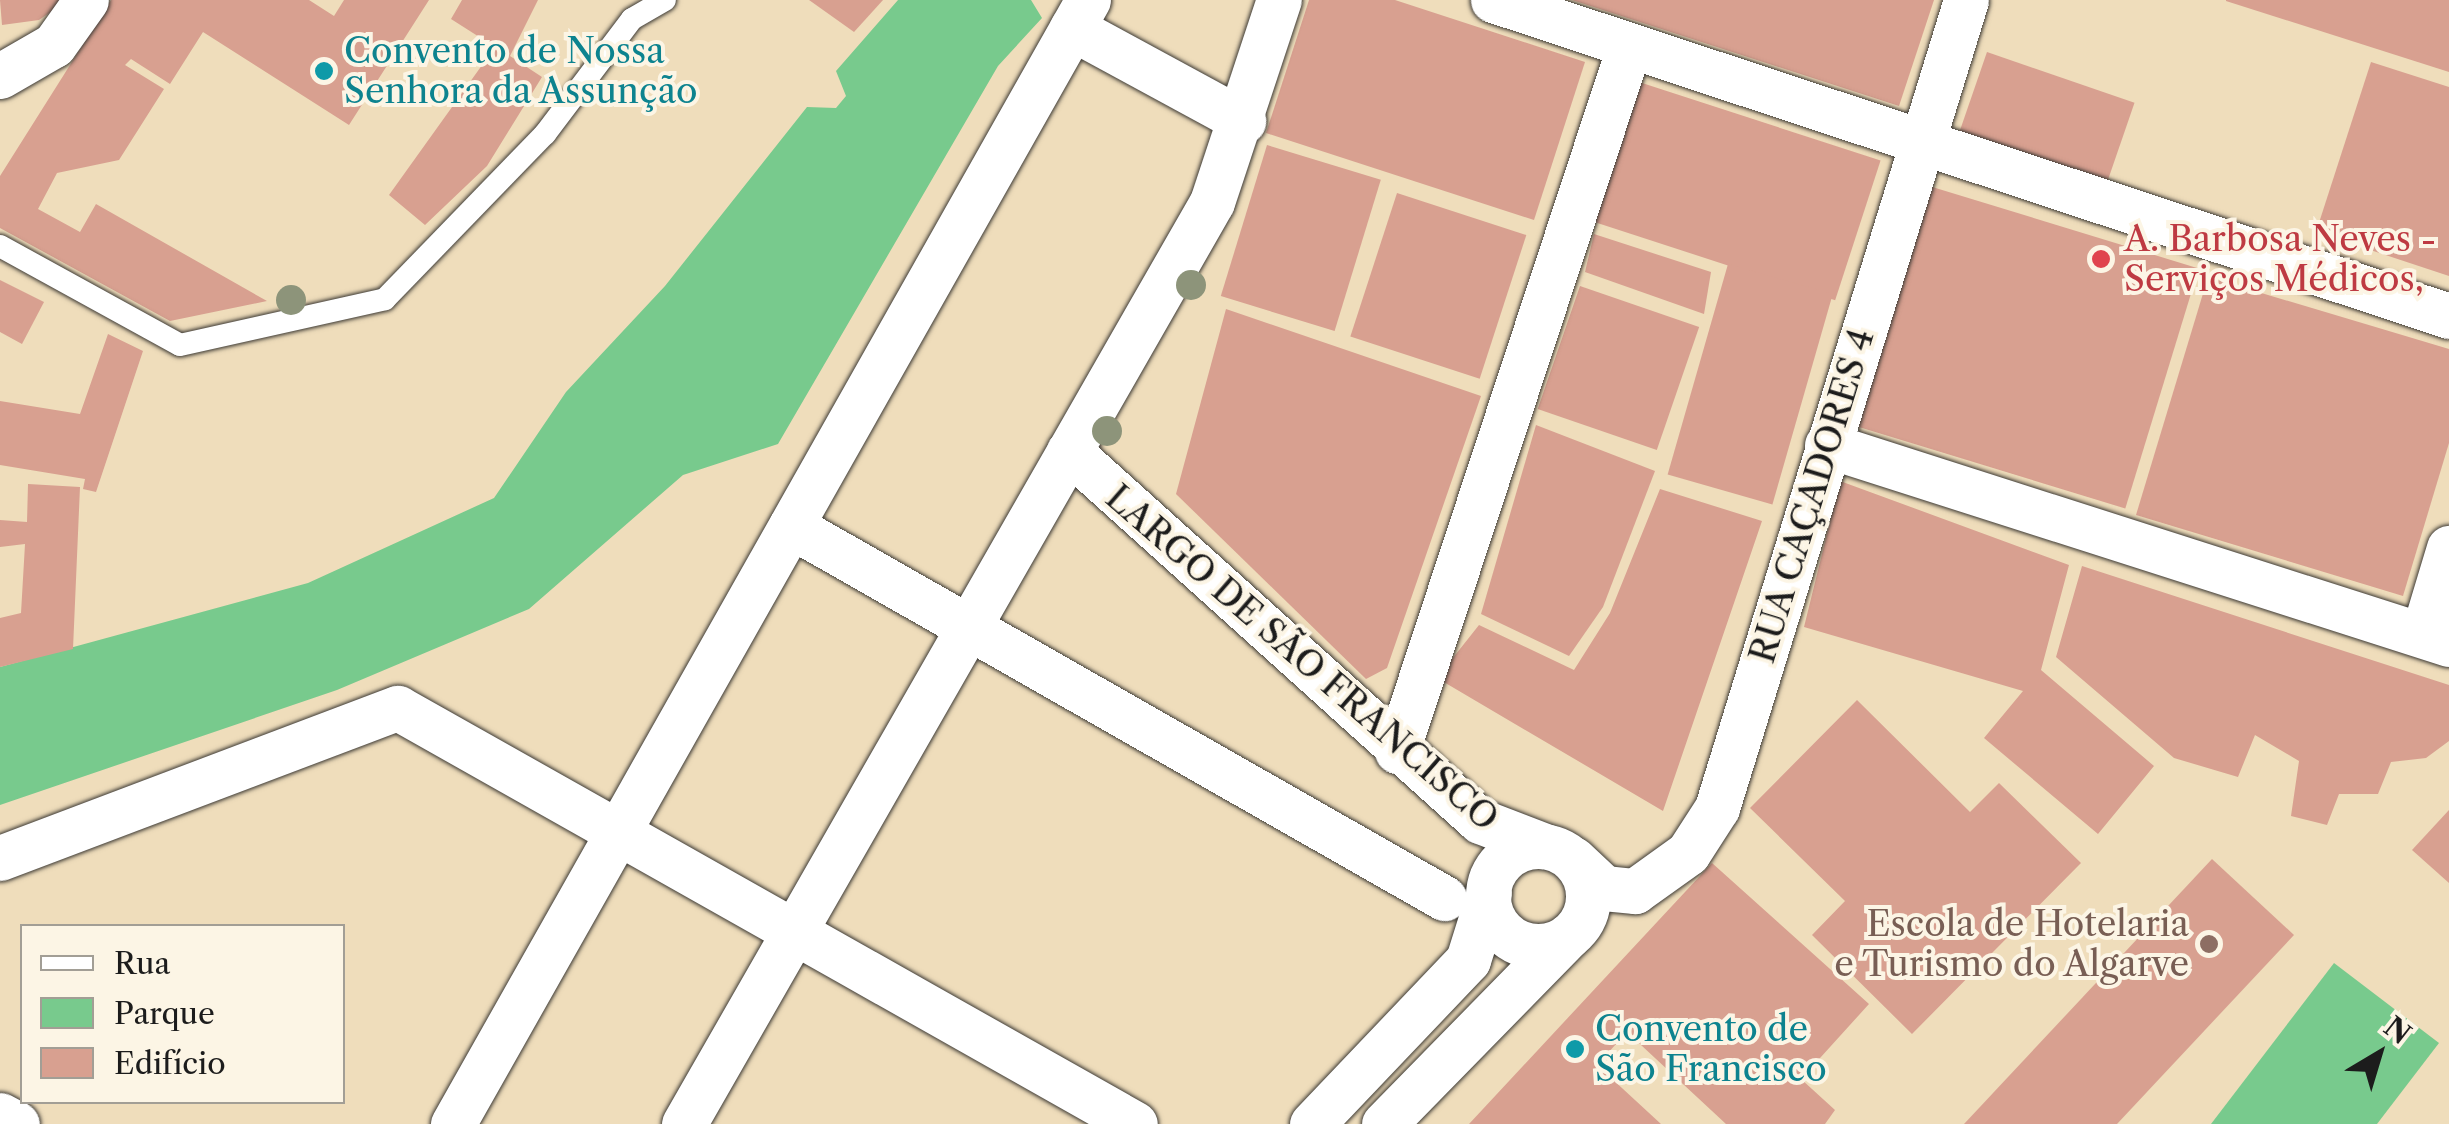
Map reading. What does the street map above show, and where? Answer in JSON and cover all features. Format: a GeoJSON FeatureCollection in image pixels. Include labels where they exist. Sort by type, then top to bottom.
{"type":"FeatureCollection","features":[{"type":"Feature","properties":{"kind":"street"},"geometry":{"type":"LineString","coordinates":[[2,72],[54,45],[86,0]]}},
{"type":"Feature","properties":{"kind":"street"},"geometry":{"type":"LineString","coordinates":[[684,1124],[1212,202],[1243,121],[1279,0]]}},
{"type":"Feature","properties":{"kind":"street"},"geometry":{"type":"LineString","coordinates":[[1493,0],[2449,316]]}},
{"type":"Feature","properties":{"kind":"street","name":"RUA CAÇADORES 4"},"geometry":{"type":"LineString","coordinates":[[1559,852],[1604,888],[1635,891],[1688,853],[1718,808],[1966,0]]}},
{"type":"Feature","properties":{"kind":"street"},"geometry":{"type":"LineString","coordinates":[[453,1124],[1080,14],[1243,121]]}},
{"type":"Feature","properties":{"kind":"street"},"geometry":{"type":"LineString","coordinates":[[1398,751],[1629,47]]}},
{"type":"Feature","properties":{"kind":"street"},"geometry":{"type":"LineString","coordinates":[[1827,445],[2436,639],[2449,548]]}},
{"type":"Feature","properties":{"kind":"street","name":"LARGO DE SÃO FRANCISCO"},"geometry":{"type":"LineString","coordinates":[[1068,450],[1398,751],[1498,835],[1559,852]]}},
{"type":"Feature","properties":{"kind":"street"},"geometry":{"type":"LineString","coordinates":[[791,526],[1444,898]]}},
{"type":"Feature","properties":{"kind":"street"},"geometry":{"type":"LineString","coordinates":[[0,858],[398,708],[1135,1124]]}},
{"type":"Feature","properties":{"kind":"street"},"geometry":{"type":"LineString","coordinates":[[1312,1124],[1468,960],[1491,884],[1514,852],[1559,852],[1588,906],[1571,934],[1522,974],[1384,1124]]}},
{"type":"Feature","properties":{"kind":"street"},"geometry":{"type":"LineString","coordinates":[[1491,884],[1498,925],[1524,944],[1571,934]]}},
{"type":"Feature","properties":{"kind":"street"},"geometry":{"type":"LineString","coordinates":[[0,1115],[16,1124]]}},
{"type":"Feature","properties":{"kind":"lane"},"geometry":{"type":"LineString","coordinates":[[0,246],[180,345],[385,299],[545,134],[632,19],[665,0]]}},
{"type":"Feature","properties":{"kind":"lane"},"geometry":{"type":"LineString","coordinates":[[1444,898],[1468,900],[1491,884]]}},
{"type":"Feature","properties":{"kind":"green space"},"geometry":{"type":"Polygon","coordinates":[[[898,0],[1031,0],[1042,18],[998,66],[778,444],[683,475],[529,609],[337,690],[0,805],[0,667],[308,583],[494,498],[566,392],[665,286],[807,107],[836,108],[846,96],[836,71],[898,0]]]}},
{"type":"Feature","properties":{"kind":"green space"},"geometry":{"type":"Polygon","coordinates":[[[2334,963],[2439,1043],[2377,1124],[2211,1124],[2334,963]]]}},
{"type":"Feature","properties":{"kind":"building"},"geometry":{"type":"Polygon","coordinates":[[[0,0],[68,0],[39,20],[2,25],[0,0]]]}},
{"type":"Feature","properties":{"kind":"building"},"geometry":{"type":"Polygon","coordinates":[[[111,0],[309,0],[334,16],[344,0],[429,0],[349,125],[203,32],[170,84],[131,59],[125,65],[164,89],[119,160],[57,173],[38,209],[80,232],[96,204],[267,301],[170,321],[0,228],[0,176],[111,0]]]}},
{"type":"Feature","properties":{"kind":"building"},"geometry":{"type":"Polygon","coordinates":[[[462,0],[538,0],[510,56],[542,77],[487,166],[425,225],[389,195],[495,47],[451,19],[462,0]]]}},
{"type":"Feature","properties":{"kind":"building"},"geometry":{"type":"Polygon","coordinates":[[[809,0],[883,0],[854,32],[809,0]]]}},
{"type":"Feature","properties":{"kind":"building"},"geometry":{"type":"Polygon","coordinates":[[[1309,0],[1395,0],[1585,62],[1534,220],[1266,133],[1309,0]]]}},
{"type":"Feature","properties":{"kind":"building"},"geometry":{"type":"Polygon","coordinates":[[[1572,0],[1934,0],[1899,106],[1572,0]]]}},
{"type":"Feature","properties":{"kind":"building"},"geometry":{"type":"Polygon","coordinates":[[[2449,0],[2449,72],[2226,1],[2449,0]]]}},
{"type":"Feature","properties":{"kind":"building"},"geometry":{"type":"Polygon","coordinates":[[[1987,52],[2135,103],[2107,183],[1959,132],[1987,52]]]}},
{"type":"Feature","properties":{"kind":"building"},"geometry":{"type":"Polygon","coordinates":[[[2371,62],[2449,87],[2449,276],[2316,232],[2371,62]]]}},
{"type":"Feature","properties":{"kind":"building"},"geometry":{"type":"Polygon","coordinates":[[[1639,82],[1881,160],[1835,300],[1594,222],[1639,82]]]}},
{"type":"Feature","properties":{"kind":"building"},"geometry":{"type":"Polygon","coordinates":[[[1267,145],[1381,180],[1335,331],[1221,296],[1267,145]]]}},
{"type":"Feature","properties":{"kind":"building"},"geometry":{"type":"Polygon","coordinates":[[[1929,186],[2199,268],[2125,508],[1856,426],[1929,186]]]}},
{"type":"Feature","properties":{"kind":"building"},"geometry":{"type":"Polygon","coordinates":[[[1397,193],[1526,235],[1480,379],[1350,337],[1397,193]]]}},
{"type":"Feature","properties":{"kind":"building"},"geometry":{"type":"Polygon","coordinates":[[[1594,234],[1711,272],[1704,314],[1585,272],[1594,234]]]}},
{"type":"Feature","properties":{"kind":"building"},"geometry":{"type":"Polygon","coordinates":[[[1728,264],[1833,294],[1772,505],[1668,475],[1728,264]]]}},
{"type":"Feature","properties":{"kind":"building"},"geometry":{"type":"Polygon","coordinates":[[[2208,277],[2449,349],[2449,443],[2403,596],[2136,515],[2208,277]]]}},
{"type":"Feature","properties":{"kind":"building"},"geometry":{"type":"Polygon","coordinates":[[[0,280],[44,302],[22,344],[0,332],[0,280]]]}},
{"type":"Feature","properties":{"kind":"building"},"geometry":{"type":"Polygon","coordinates":[[[1580,286],[1699,327],[1657,450],[1538,409],[1580,286]]]}},
{"type":"Feature","properties":{"kind":"building"},"geometry":{"type":"Polygon","coordinates":[[[1226,309],[1481,396],[1387,668],[1366,679],[1176,494],[1226,309]]]}},
{"type":"Feature","properties":{"kind":"building"},"geometry":{"type":"Polygon","coordinates":[[[108,334],[143,351],[96,492],[83,489],[85,479],[0,465],[0,401],[80,414],[108,334]]]}},
{"type":"Feature","properties":{"kind":"building"},"geometry":{"type":"Polygon","coordinates":[[[1536,425],[1655,471],[1603,607],[1569,656],[1481,614],[1536,425]]]}},
{"type":"Feature","properties":{"kind":"building"},"geometry":{"type":"Polygon","coordinates":[[[1840,481],[2069,565],[2041,670],[2154,766],[2098,834],[1984,738],[2023,691],[1804,627],[1840,481]]]}},
{"type":"Feature","properties":{"kind":"building"},"geometry":{"type":"Polygon","coordinates":[[[28,484],[80,487],[73,649],[0,667],[0,618],[21,613],[25,544],[0,547],[0,520],[27,522],[28,484]]]}},
{"type":"Feature","properties":{"kind":"building"},"geometry":{"type":"Polygon","coordinates":[[[1660,489],[1762,521],[1663,811],[1437,678],[1479,625],[1574,670],[1610,613],[1660,489]]]}},
{"type":"Feature","properties":{"kind":"building"},"geometry":{"type":"Polygon","coordinates":[[[2082,566],[2449,685],[2449,741],[2426,758],[2391,762],[2378,794],[2339,794],[2327,825],[2291,816],[2299,761],[2255,735],[2238,777],[2174,758],[2056,657],[2082,566]]]}},
{"type":"Feature","properties":{"kind":"building"},"geometry":{"type":"Polygon","coordinates":[[[1857,700],[1970,812],[1999,783],[2081,863],[1912,1034],[1812,935],[1845,901],[1750,808],[1857,700]]]}},
{"type":"Feature","properties":{"kind":"building"},"geometry":{"type":"Polygon","coordinates":[[[2449,810],[2449,883],[2412,850],[2449,810]]]}},
{"type":"Feature","properties":{"kind":"building"},"geometry":{"type":"Polygon","coordinates":[[[2212,859],[2294,935],[2117,1124],[1964,1124],[2212,859]]]}},
{"type":"Feature","properties":{"kind":"building"},"geometry":{"type":"Polygon","coordinates":[[[1712,863],[1869,1004],[1801,1079],[1835,1110],[1825,1124],[1726,1124],[1627,1032],[1597,1065],[1661,1124],[1469,1124],[1712,863]]]}},
{"type":"Feature","properties":{"kind":"place","name":"Convento de Nossa Senhora da Assunção"},"geometry":{"type":"Point","coordinates":[324,71]}},
{"type":"Feature","properties":{"kind":"place","name":"A. Barbosa Neves - Serviços Médicos,"},"geometry":{"type":"Point","coordinates":[2101,259]}},
{"type":"Feature","properties":{"kind":"place","name":"Escola de Hotelaria e Turismo do Algarve"},"geometry":{"type":"Point","coordinates":[2209,944]}},
{"type":"Feature","properties":{"kind":"place","name":"Convento de São Francisco"},"geometry":{"type":"Point","coordinates":[1575,1049]}}]}
